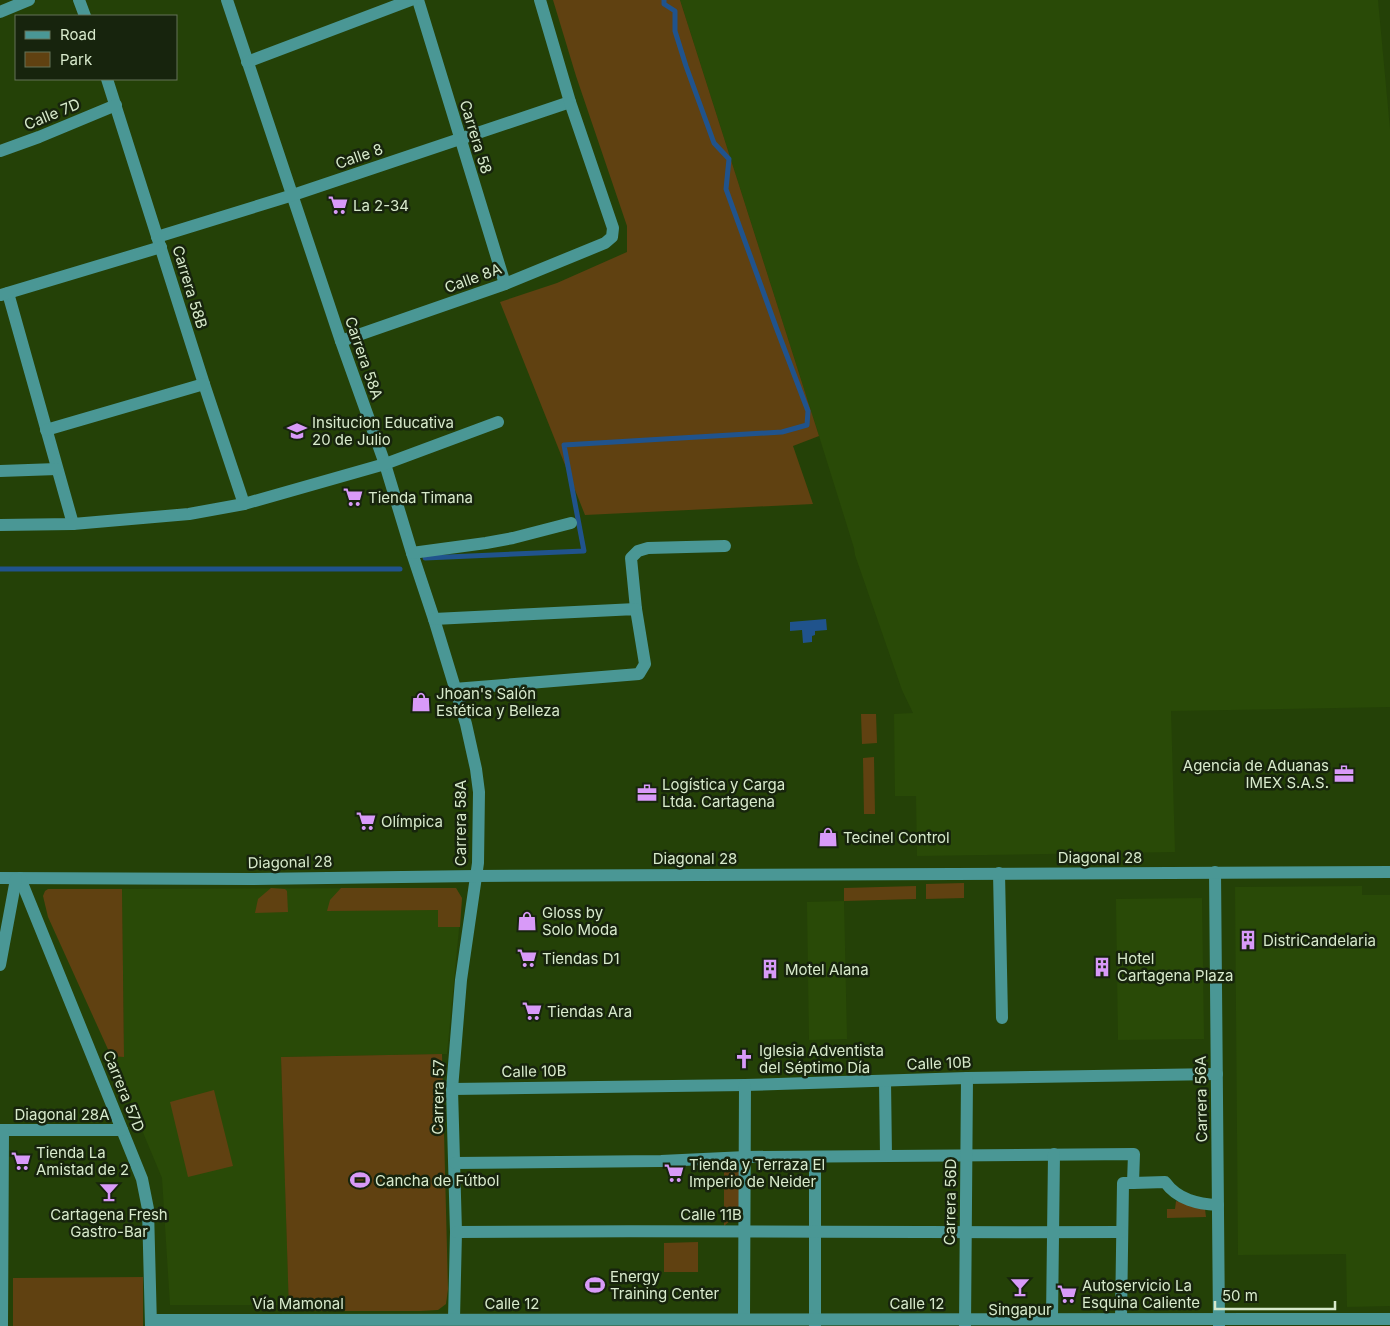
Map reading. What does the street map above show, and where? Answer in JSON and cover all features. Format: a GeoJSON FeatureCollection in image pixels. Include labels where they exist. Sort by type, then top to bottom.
{"type":"FeatureCollection","features":[{"type":"Feature","properties":{"kind":"street"},"geometry":{"type":"LineString","coordinates":[[0,12],[29,0]]}},
{"type":"Feature","properties":{"kind":"street"},"geometry":{"type":"LineString","coordinates":[[79,0],[84,15]]}},
{"type":"Feature","properties":{"kind":"street","name":"Carrera 58A"},"geometry":{"type":"LineString","coordinates":[[227,0],[341,342],[385,464],[472,746],[479,792],[479,845],[476,876]]}},
{"type":"Feature","properties":{"kind":"street"},"geometry":{"type":"LineString","coordinates":[[247,62],[411,0]]}},
{"type":"Feature","properties":{"kind":"street","name":"Carrera 58"},"geometry":{"type":"LineString","coordinates":[[418,0],[505,284]]}},
{"type":"Feature","properties":{"kind":"street"},"geometry":{"type":"LineString","coordinates":[[540,0],[570,102]]}},
{"type":"Feature","properties":{"kind":"street","name":"Carrera 58B"},"geometry":{"type":"LineString","coordinates":[[107,80],[244,504]]}},
{"type":"Feature","properties":{"kind":"street","name":"Calle 8"},"geometry":{"type":"LineString","coordinates":[[4,294],[570,102]]}},
{"type":"Feature","properties":{"kind":"street","name":"Calle 8A"},"geometry":{"type":"LineString","coordinates":[[341,342],[505,284],[605,243],[612,237],[613,228],[570,102]]}},
{"type":"Feature","properties":{"kind":"street","name":"Calle 7D"},"geometry":{"type":"LineString","coordinates":[[0,151],[40,138],[116,105]]}},
{"type":"Feature","properties":{"kind":"street"},"geometry":{"type":"LineString","coordinates":[[4,294],[73,524]]}},
{"type":"Feature","properties":{"kind":"street"},"geometry":{"type":"LineString","coordinates":[[46,430],[204,384]]}},
{"type":"Feature","properties":{"kind":"street"},"geometry":{"type":"LineString","coordinates":[[0,525],[73,524],[190,514],[244,504],[385,464],[498,422]]}},
{"type":"Feature","properties":{"kind":"street"},"geometry":{"type":"LineString","coordinates":[[0,471],[57,469]]}},
{"type":"Feature","properties":{"kind":"street"},"geometry":{"type":"LineString","coordinates":[[412,553],[513,538],[571,523]]}},
{"type":"Feature","properties":{"kind":"street"},"geometry":{"type":"LineString","coordinates":[[454,689],[639,674],[645,664],[636,609],[631,558],[638,551],[648,548],[725,546]]}},
{"type":"Feature","properties":{"kind":"street"},"geometry":{"type":"LineString","coordinates":[[434,619],[636,609]]}},
{"type":"Feature","properties":{"kind":"street","name":"Carrera 56A"},"geometry":{"type":"LineString","coordinates":[[1215,872],[1219,1322]]}},
{"type":"Feature","properties":{"kind":"street","name":"Diagonal 28"},"geometry":{"type":"LineString","coordinates":[[0,878],[251,879],[476,876],[1390,872]]}},
{"type":"Feature","properties":{"kind":"street"},"geometry":{"type":"LineString","coordinates":[[999,873],[1002,1018]]}},
{"type":"Feature","properties":{"kind":"street","name":"Carrera 57"},"geometry":{"type":"LineString","coordinates":[[448,1322],[456,1232],[452,1089],[461,980],[476,876]]}},
{"type":"Feature","properties":{"kind":"street"},"geometry":{"type":"LineString","coordinates":[[0,965],[18,878]]}},
{"type":"Feature","properties":{"kind":"street","name":"Carrera 57D"},"geometry":{"type":"LineString","coordinates":[[18,878],[136,1161],[146,1194],[151,1323]]}},
{"type":"Feature","properties":{"kind":"street","name":"Calle 10B"},"geometry":{"type":"LineString","coordinates":[[452,1089],[745,1085],[967,1078],[1217,1074]]}},
{"type":"Feature","properties":{"kind":"street","name":"Carrera 56D"},"geometry":{"type":"LineString","coordinates":[[965,1322],[967,1078]]}},
{"type":"Feature","properties":{"kind":"street"},"geometry":{"type":"LineString","coordinates":[[885,1081],[886,1156]]}},
{"type":"Feature","properties":{"kind":"street"},"geometry":{"type":"LineString","coordinates":[[744,1319],[745,1085]]}},
{"type":"Feature","properties":{"kind":"street","name":"Diagonal 28A"},"geometry":{"type":"LineString","coordinates":[[1,1131],[122,1130]]}},
{"type":"Feature","properties":{"kind":"street"},"geometry":{"type":"LineString","coordinates":[[1,1131],[2,1326]]}},
{"type":"Feature","properties":{"kind":"street"},"geometry":{"type":"LineString","coordinates":[[455,1163],[661,1161],[746,1157],[967,1154],[1134,1154],[1134,1183]]}},
{"type":"Feature","properties":{"kind":"street"},"geometry":{"type":"LineString","coordinates":[[1052,1319],[1054,1154]]}},
{"type":"Feature","properties":{"kind":"street"},"geometry":{"type":"LineString","coordinates":[[815,1157],[815,1323]]}},
{"type":"Feature","properties":{"kind":"street"},"geometry":{"type":"LineString","coordinates":[[1121,1319],[1123,1183],[1165,1182],[1169,1188],[1184,1198],[1202,1204],[1218,1205]]}},
{"type":"Feature","properties":{"kind":"street","name":"Calle 11B"},"geometry":{"type":"LineString","coordinates":[[456,1232],[1122,1232]]}},
{"type":"Feature","properties":{"kind":"street","name":"Calle 12"},"geometry":{"type":"LineString","coordinates":[[448,1322],[668,1323],[744,1319],[815,1323],[1121,1319],[1219,1322],[1390,1319]]}},
{"type":"Feature","properties":{"kind":"street","name":"Vía Mamonal"},"geometry":{"type":"LineString","coordinates":[[151,1323],[448,1322]]}},
{"type":"Feature","properties":{"kind":"shaded area"},"geometry":{"type":"Polygon","coordinates":[[[680,0],[1378,0],[1390,129],[1390,707],[1171,711],[1175,852],[917,856],[916,796],[895,796],[894,714],[913,713],[902,690],[855,555],[680,0]]]}},
{"type":"Feature","properties":{"kind":"shaded area"},"geometry":{"type":"Polygon","coordinates":[[[1362,886],[1362,895],[1390,895],[1390,1306],[1347,1307],[1346,1254],[1238,1255],[1235,887],[1362,886]]]}},
{"type":"Feature","properties":{"kind":"shaded area"},"geometry":{"type":"Polygon","coordinates":[[[456,888],[462,898],[447,1054],[281,1057],[289,1305],[170,1305],[162,1178],[111,1056],[124,1056],[122,889],[456,888]]]}},
{"type":"Feature","properties":{"kind":"shaded area"},"geometry":{"type":"Polygon","coordinates":[[[1202,898],[1204,1039],[1118,1040],[1116,899],[1202,898]]]}},
{"type":"Feature","properties":{"kind":"shaded area"},"geometry":{"type":"Polygon","coordinates":[[[844,901],[847,1039],[809,1040],[807,902],[844,901]]]}},
{"type":"Feature","properties":{"kind":"green space"},"geometry":{"type":"Polygon","coordinates":[[[553,0],[680,0],[819,436],[793,446],[813,504],[585,515],[500,302],[557,283],[627,252],[627,226],[576,76],[553,0]]]}},
{"type":"Feature","properties":{"kind":"green space"},"geometry":{"type":"Polygon","coordinates":[[[861,714],[876,714],[877,743],[862,744],[861,714]]]}},
{"type":"Feature","properties":{"kind":"green space"},"geometry":{"type":"Polygon","coordinates":[[[874,757],[875,814],[864,814],[863,758],[874,757]]]}},
{"type":"Feature","properties":{"kind":"green space"},"geometry":{"type":"Polygon","coordinates":[[[964,883],[964,898],[926,899],[926,884],[964,883]]]}},
{"type":"Feature","properties":{"kind":"green space"},"geometry":{"type":"Polygon","coordinates":[[[916,886],[916,899],[844,901],[844,888],[916,886]]]}},
{"type":"Feature","properties":{"kind":"green space"},"geometry":{"type":"Polygon","coordinates":[[[271,888],[285,889],[287,891],[288,912],[255,913],[258,899],[271,888]]]}},
{"type":"Feature","properties":{"kind":"green space"},"geometry":{"type":"Polygon","coordinates":[[[341,888],[456,888],[462,898],[460,927],[438,927],[438,910],[327,911],[330,900],[341,888]]]}},
{"type":"Feature","properties":{"kind":"green space"},"geometry":{"type":"Polygon","coordinates":[[[48,889],[122,889],[124,1057],[111,1056],[48,917],[43,896],[48,889]]]}},
{"type":"Feature","properties":{"kind":"green space","name":"Cancha de Fútbol"},"geometry":{"type":"Polygon","coordinates":[[[442,1054],[448,1289],[446,1304],[438,1310],[421,1311],[289,1311],[281,1057],[442,1054]]]}},
{"type":"Feature","properties":{"kind":"green space"},"geometry":{"type":"Polygon","coordinates":[[[214,1090],[233,1166],[188,1177],[170,1102],[214,1090]]]}},
{"type":"Feature","properties":{"kind":"green space"},"geometry":{"type":"Polygon","coordinates":[[[724,1164],[740,1164],[740,1219],[731,1220],[724,1226],[724,1164]]]}},
{"type":"Feature","properties":{"kind":"green space"},"geometry":{"type":"Polygon","coordinates":[[[1176,1201],[1205,1209],[1206,1217],[1167,1218],[1167,1209],[1175,1209],[1176,1201]]]}},
{"type":"Feature","properties":{"kind":"green space"},"geometry":{"type":"Polygon","coordinates":[[[698,1242],[698,1272],[664,1272],[664,1243],[698,1242]]]}},
{"type":"Feature","properties":{"kind":"green space"},"geometry":{"type":"Polygon","coordinates":[[[143,1277],[143,1326],[13,1326],[13,1278],[143,1277]]]}},
{"type":"Feature","properties":{"kind":"water"},"geometry":{"type":"Polygon","coordinates":[[[826,619],[827,630],[815,631],[815,635],[812,636],[812,642],[803,643],[802,630],[790,631],[790,622],[826,619]]]}},
{"type":"Feature","properties":{"kind":"waterway"},"geometry":{"type":"LineString","coordinates":[[425,558],[584,551],[564,445],[782,432],[807,425],[808,411],[726,189],[729,159],[714,143],[675,31],[675,11],[664,4],[664,0]]}},
{"type":"Feature","properties":{"kind":"waterway"},"geometry":{"type":"LineString","coordinates":[[0,569],[400,569]]}},
{"type":"Feature","properties":{"kind":"place","name":"La 2-34"},"geometry":{"type":"Point","coordinates":[338,205]}},
{"type":"Feature","properties":{"kind":"place","name":"Insitucion Educativa 20 de Julio"},"geometry":{"type":"Point","coordinates":[297,431]}},
{"type":"Feature","properties":{"kind":"place","name":"Tienda Timana"},"geometry":{"type":"Point","coordinates":[353,497]}},
{"type":"Feature","properties":{"kind":"place","name":"Jhoan's Salón Estética y Belleza"},"geometry":{"type":"Point","coordinates":[421,702]}},
{"type":"Feature","properties":{"kind":"place","name":"Agencia de Aduanas IMEX S.A.S."},"geometry":{"type":"Point","coordinates":[1344,774]}},
{"type":"Feature","properties":{"kind":"place","name":"Logística y Carga Ltda. Cartagena"},"geometry":{"type":"Point","coordinates":[647,793]}},
{"type":"Feature","properties":{"kind":"place","name":"Olímpica"},"geometry":{"type":"Point","coordinates":[366,821]}},
{"type":"Feature","properties":{"kind":"place","name":"Tecinel Control"},"geometry":{"type":"Point","coordinates":[828,837]}},
{"type":"Feature","properties":{"kind":"place","name":"Gloss by Solo Moda"},"geometry":{"type":"Point","coordinates":[527,921]}},
{"type":"Feature","properties":{"kind":"place","name":"DistriCandelaria"},"geometry":{"type":"Point","coordinates":[1248,940]}},
{"type":"Feature","properties":{"kind":"place","name":"Tiendas D1"},"geometry":{"type":"Point","coordinates":[527,958]}},
{"type":"Feature","properties":{"kind":"place","name":"Hotel Cartagena Plaza"},"geometry":{"type":"Point","coordinates":[1102,967]}},
{"type":"Feature","properties":{"kind":"place","name":"Motel Alana"},"geometry":{"type":"Point","coordinates":[770,969]}},
{"type":"Feature","properties":{"kind":"place","name":"Tiendas Ara"},"geometry":{"type":"Point","coordinates":[532,1011]}},
{"type":"Feature","properties":{"kind":"place","name":"Iglesia Adventista del Séptimo Día"},"geometry":{"type":"Point","coordinates":[744,1059]}},
{"type":"Feature","properties":{"kind":"place","name":"Tienda La Amistad de 2"},"geometry":{"type":"Point","coordinates":[21,1161]}},
{"type":"Feature","properties":{"kind":"place","name":"Tienda y Terraza El Imperio de Neider"},"geometry":{"type":"Point","coordinates":[674,1173]}},
{"type":"Feature","properties":{"kind":"place","name":"Cancha de Fútbol"},"geometry":{"type":"Point","coordinates":[360,1180]}},
{"type":"Feature","properties":{"kind":"place","name":"Cartagena Fresh Gastro-Bar"},"geometry":{"type":"Point","coordinates":[109,1192]}},
{"type":"Feature","properties":{"kind":"place","name":"Energy Training Center"},"geometry":{"type":"Point","coordinates":[595,1285]}},
{"type":"Feature","properties":{"kind":"place","name":"Singapur"},"geometry":{"type":"Point","coordinates":[1020,1287]}},
{"type":"Feature","properties":{"kind":"place","name":"Autoservicio La Esquina Caliente"},"geometry":{"type":"Point","coordinates":[1067,1294]}}]}
